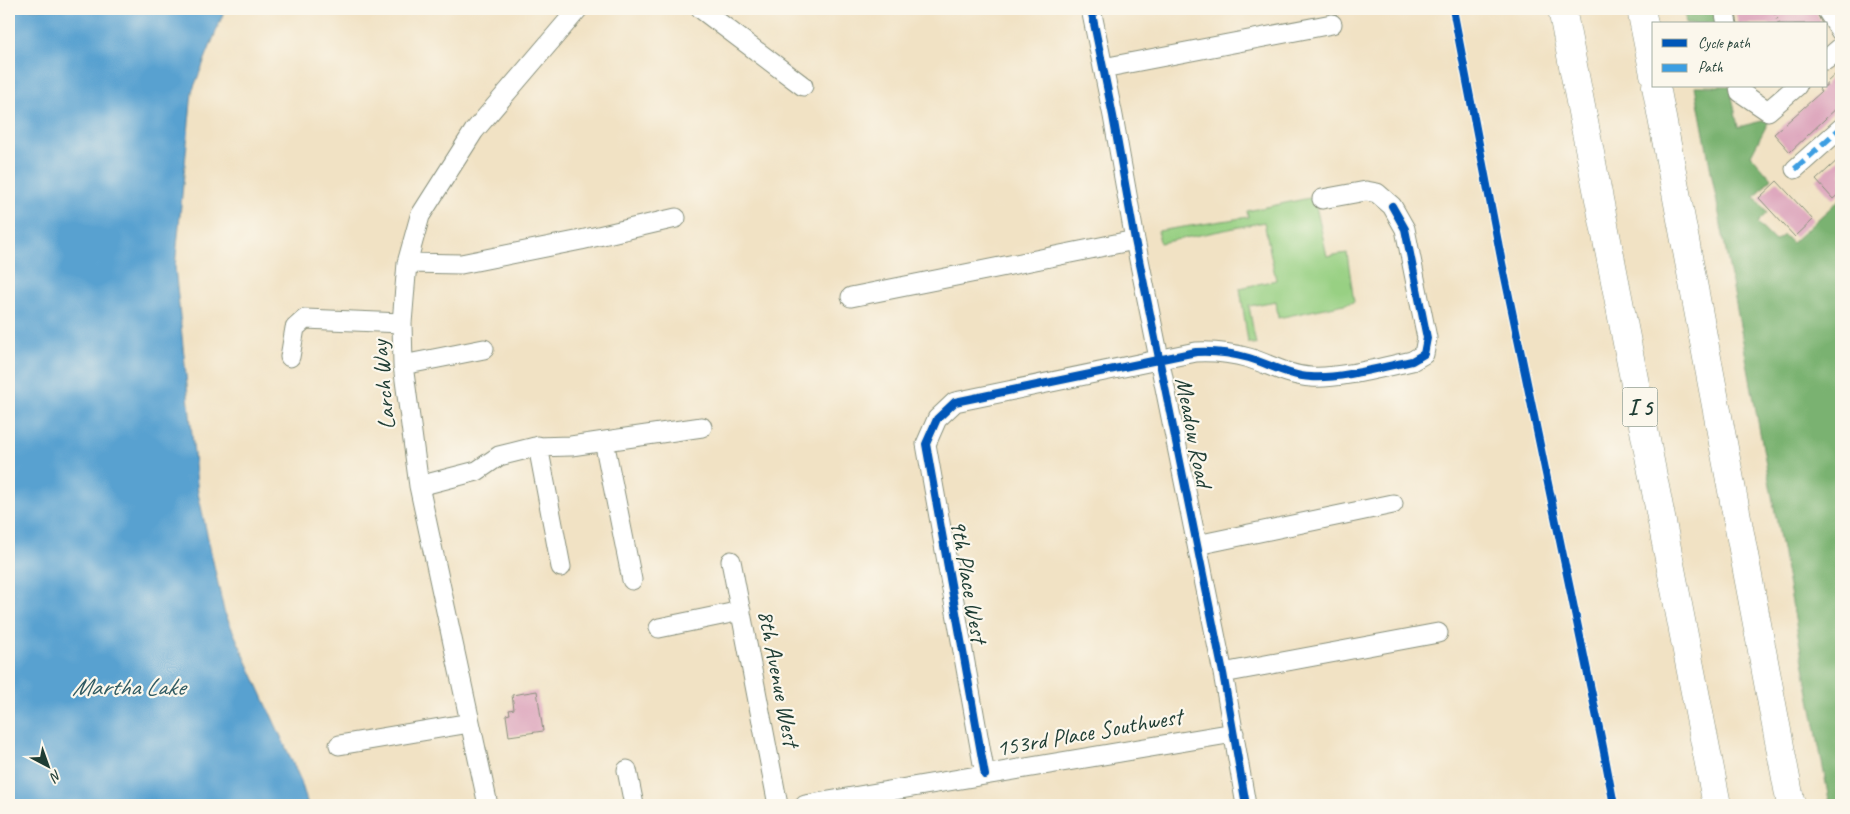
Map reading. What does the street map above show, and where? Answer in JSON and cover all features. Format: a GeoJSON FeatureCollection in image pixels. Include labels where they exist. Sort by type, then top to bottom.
{"type":"FeatureCollection","features":[{"type":"Feature","properties":{"kind":"highway","name":"I 5"},"geometry":{"type":"LineString","coordinates":[[1562,9],[1717,805]]}},
{"type":"Feature","properties":{"kind":"highway"},"geometry":{"type":"LineString","coordinates":[[1642,9],[1652,63]]}},
{"type":"Feature","properties":{"kind":"highway"},"geometry":{"type":"LineString","coordinates":[[1656,88],[1791,805]]}},
{"type":"Feature","properties":{"kind":"street","name":"Larch Way"},"geometry":{"type":"LineString","coordinates":[[488,805],[419,486],[403,364],[402,323],[407,263],[420,216],[474,131],[578,9]]}},
{"type":"Feature","properties":{"kind":"street"},"geometry":{"type":"LineString","coordinates":[[701,9],[803,86]]}},
{"type":"Feature","properties":{"kind":"street","name":"Meadow Road"},"geometry":{"type":"LineString","coordinates":[[1090,9],[1135,240],[1198,544],[1246,805]]}},
{"type":"Feature","properties":{"kind":"street"},"geometry":{"type":"LineString","coordinates":[[1724,9],[1726,22]]}},
{"type":"Feature","properties":{"kind":"street"},"geometry":{"type":"LineString","coordinates":[[1826,9],[1841,32]]}},
{"type":"Feature","properties":{"kind":"street"},"geometry":{"type":"LineString","coordinates":[[1103,68],[1332,24]]}},
{"type":"Feature","properties":{"kind":"street"},"geometry":{"type":"LineString","coordinates":[[1828,58],[1841,47]]}},
{"type":"Feature","properties":{"kind":"street"},"geometry":{"type":"LineString","coordinates":[[1739,88],[1740,92],[1768,111],[1795,88]]}},
{"type":"Feature","properties":{"kind":"street"},"geometry":{"type":"LineString","coordinates":[[1795,169],[1841,128]]}},
{"type":"Feature","properties":{"kind":"street"},"geometry":{"type":"LineString","coordinates":[[1160,360],[1196,352],[1212,351],[1250,358],[1294,374],[1310,377],[1327,377],[1412,361],[1424,354],[1427,338],[1405,229],[1392,206],[1377,194],[1366,191],[1322,199]]}},
{"type":"Feature","properties":{"kind":"street"},"geometry":{"type":"LineString","coordinates":[[407,263],[461,264],[582,240],[676,218]]}},
{"type":"Feature","properties":{"kind":"street"},"geometry":{"type":"LineString","coordinates":[[851,297],[1135,240]]}},
{"type":"Feature","properties":{"kind":"street"},"geometry":{"type":"LineString","coordinates":[[290,358],[295,328],[305,319],[402,323]]}},
{"type":"Feature","properties":{"kind":"street"},"geometry":{"type":"LineString","coordinates":[[403,364],[484,349]]}},
{"type":"Feature","properties":{"kind":"street","name":"9th Place West"},"geometry":{"type":"LineString","coordinates":[[985,775],[926,444],[937,419],[954,402],[1160,360]]}},
{"type":"Feature","properties":{"kind":"street"},"geometry":{"type":"LineString","coordinates":[[419,486],[477,471],[499,456],[538,446],[571,446],[702,427]]}},
{"type":"Feature","properties":{"kind":"street"},"geometry":{"type":"LineString","coordinates":[[604,441],[632,580]]}},
{"type":"Feature","properties":{"kind":"street"},"geometry":{"type":"LineString","coordinates":[[538,446],[561,567]]}},
{"type":"Feature","properties":{"kind":"street"},"geometry":{"type":"LineString","coordinates":[[1198,544],[1394,504]]}},
{"type":"Feature","properties":{"kind":"street","name":"8th Avenue West"},"geometry":{"type":"LineString","coordinates":[[731,561],[778,805]]}},
{"type":"Feature","properties":{"kind":"street"},"geometry":{"type":"LineString","coordinates":[[660,628],[741,611]]}},
{"type":"Feature","properties":{"kind":"street"},"geometry":{"type":"LineString","coordinates":[[1223,673],[1438,633]]}},
{"type":"Feature","properties":{"kind":"street"},"geometry":{"type":"LineString","coordinates":[[339,745],[470,723]]}},
{"type":"Feature","properties":{"kind":"street","name":"153rd Place Southwest"},"geometry":{"type":"LineString","coordinates":[[804,805],[1234,733]]}},
{"type":"Feature","properties":{"kind":"street"},"geometry":{"type":"LineString","coordinates":[[627,770],[634,805]]}},
{"type":"Feature","properties":{"kind":"path"},"geometry":{"type":"LineString","coordinates":[[1773,9],[1778,22]]}},
{"type":"Feature","properties":{"kind":"green space"},"geometry":{"type":"Polygon","coordinates":[[[1684,9],[1716,9],[1719,22],[1686,22],[1684,9]]]}},
{"type":"Feature","properties":{"kind":"green space"},"geometry":{"type":"Polygon","coordinates":[[[1695,88],[1730,88],[1738,127],[1770,119],[1751,155],[1771,178],[1755,197],[1767,213],[1757,223],[1775,241],[1784,235],[1792,243],[1841,198],[1841,517],[1839,518],[1841,534],[1841,805],[1830,805],[1695,88]]]}},
{"type":"Feature","properties":{"kind":"green space"},"geometry":{"type":"Polygon","coordinates":[[[1314,197],[1327,256],[1347,253],[1354,302],[1278,318],[1276,301],[1249,306],[1256,345],[1248,342],[1240,288],[1276,280],[1264,222],[1160,243],[1158,231],[1248,217],[1247,211],[1314,197]]]}},
{"type":"Feature","properties":{"kind":"water","name":"Martha Lake"},"geometry":{"type":"Polygon","coordinates":[[[9,9],[225,9],[192,92],[175,267],[198,493],[224,611],[301,781],[308,805],[9,805],[9,9]]]}},
{"type":"Feature","properties":{"kind":"building"},"geometry":{"type":"Polygon","coordinates":[[[1735,9],[1815,9],[1821,22],[1738,22],[1735,9]]]}},
{"type":"Feature","properties":{"kind":"building"},"geometry":{"type":"Polygon","coordinates":[[[1841,69],[1841,104],[1790,152],[1774,134],[1821,92],[1820,88],[1828,88],[1828,81],[1841,69]]]}},
{"type":"Feature","properties":{"kind":"building"},"geometry":{"type":"Polygon","coordinates":[[[1841,157],[1841,192],[1833,199],[1816,180],[1841,157]]]}},
{"type":"Feature","properties":{"kind":"building"},"geometry":{"type":"Polygon","coordinates":[[[1777,181],[1813,220],[1795,237],[1759,198],[1777,181]]]}},
{"type":"Feature","properties":{"kind":"building"},"geometry":{"type":"Polygon","coordinates":[[[537,691],[543,731],[509,736],[506,715],[510,714],[509,710],[514,709],[512,695],[537,691]]]}},
{"type":"Feature","properties":{"kind":"marked path"},"geometry":{"type":"LineString","coordinates":[[1795,169],[1841,128]]}},
{"type":"Feature","properties":{"kind":"cycle path"},"geometry":{"type":"LineString","coordinates":[[1091,9],[1113,116],[1135,240],[1223,673],[1246,805]]}},
{"type":"Feature","properties":{"kind":"cycle path"},"geometry":{"type":"LineString","coordinates":[[1453,9],[1502,263],[1614,805]]}},
{"type":"Feature","properties":{"kind":"cycle path"},"geometry":{"type":"LineString","coordinates":[[985,775],[926,444],[937,419],[955,402],[1196,352],[1236,355],[1295,374],[1311,377],[1348,374],[1412,361],[1424,354],[1427,338],[1405,229],[1392,206]]}}]}
